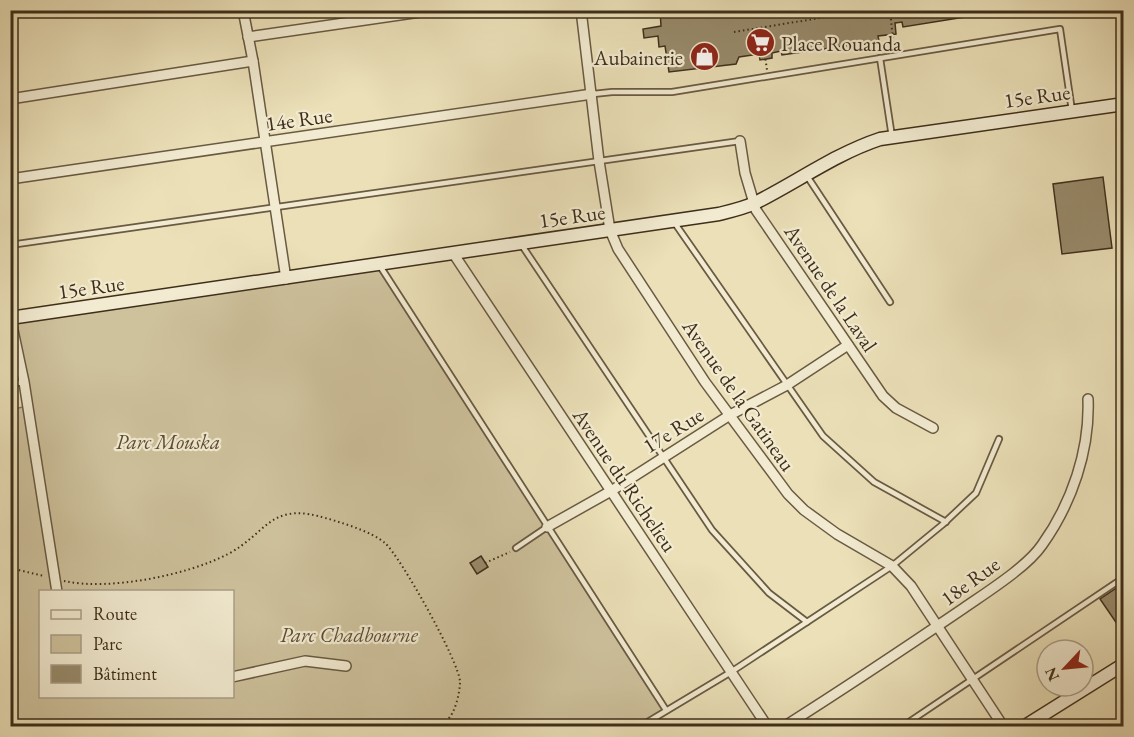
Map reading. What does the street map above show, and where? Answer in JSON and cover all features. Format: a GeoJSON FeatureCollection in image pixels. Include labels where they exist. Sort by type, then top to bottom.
{"type":"FeatureCollection","features":[{"type":"Feature","properties":{"kind":"street"},"geometry":{"type":"LineString","coordinates":[[243,10],[253,61],[286,279]]}},
{"type":"Feature","properties":{"kind":"street"},"geometry":{"type":"LineString","coordinates":[[248,37],[435,10]]}},
{"type":"Feature","properties":{"kind":"street","name":"Avenue de la Gatineau"},"geometry":{"type":"LineString","coordinates":[[581,10],[599,161],[610,230],[618,249],[705,382],[771,473],[804,510],[837,534],[891,566],[911,586],[1003,726]]}},
{"type":"Feature","properties":{"kind":"street"},"geometry":{"type":"LineString","coordinates":[[10,99],[253,61]]}},
{"type":"Feature","properties":{"kind":"street","name":"14e Rue"},"geometry":{"type":"LineString","coordinates":[[10,179],[592,94]]}},
{"type":"Feature","properties":{"kind":"street","name":"15e Rue"},"geometry":{"type":"LineString","coordinates":[[11,317],[286,279],[719,214],[753,204],[862,145],[892,137],[1124,104]]}},
{"type":"Feature","properties":{"kind":"street","name":"Avenue de la Laval"},"geometry":{"type":"LineString","coordinates":[[740,141],[745,173],[756,210],[883,396],[896,408],[933,428]]}},
{"type":"Feature","properties":{"kind":"street","name":"Avenue du Richelieu"},"geometry":{"type":"LineString","coordinates":[[453,254],[767,726]]}},
{"type":"Feature","properties":{"kind":"street"},"geometry":{"type":"LineString","coordinates":[[11,317],[24,382],[57,590]]}},
{"type":"Feature","properties":{"kind":"street","name":"17e Rue"},"geometry":{"type":"LineString","coordinates":[[547,527],[611,491],[730,415],[787,385],[848,345]]}},
{"type":"Feature","properties":{"kind":"street","name":"18e Rue"},"geometry":{"type":"LineString","coordinates":[[785,726],[939,626],[1000,582],[1041,547],[1064,508],[1075,482],[1089,423],[1088,399]]}},
{"type":"Feature","properties":{"kind":"street"},"geometry":{"type":"LineString","coordinates":[[234,677],[305,661],[346,666]]}},
{"type":"Feature","properties":{"kind":"street"},"geometry":{"type":"LineString","coordinates":[[1025,726],[1124,663]]}},
{"type":"Feature","properties":{"kind":"lane"},"geometry":{"type":"LineString","coordinates":[[592,94],[672,92],[1060,29],[1072,111]]}},
{"type":"Feature","properties":{"kind":"lane"},"geometry":{"type":"LineString","coordinates":[[880,58],[892,137]]}},
{"type":"Feature","properties":{"kind":"lane"},"geometry":{"type":"LineString","coordinates":[[10,245],[740,141]]}},
{"type":"Feature","properties":{"kind":"lane"},"geometry":{"type":"LineString","coordinates":[[806,174],[890,302]]}},
{"type":"Feature","properties":{"kind":"lane"},"geometry":{"type":"LineString","coordinates":[[673,221],[823,436],[874,482],[946,522]]}},
{"type":"Feature","properties":{"kind":"lane"},"geometry":{"type":"LineString","coordinates":[[520,243],[712,530],[769,593],[807,622]]}},
{"type":"Feature","properties":{"kind":"lane"},"geometry":{"type":"LineString","coordinates":[[379,265],[666,710]]}},
{"type":"Feature","properties":{"kind":"lane"},"geometry":{"type":"LineString","coordinates":[[10,384],[24,382]]}},
{"type":"Feature","properties":{"kind":"lane"},"geometry":{"type":"LineString","coordinates":[[641,726],[731,672],[891,566],[946,522],[976,493],[999,439]]}},
{"type":"Feature","properties":{"kind":"lane"},"geometry":{"type":"LineString","coordinates":[[516,548],[547,527]]}},
{"type":"Feature","properties":{"kind":"lane"},"geometry":{"type":"LineString","coordinates":[[903,726],[1123,578]]}},
{"type":"Feature","properties":{"kind":"path"},"geometry":{"type":"LineString","coordinates":[[734,32],[869,10]]}},
{"type":"Feature","properties":{"kind":"path"},"geometry":{"type":"LineString","coordinates":[[890,10],[894,56]]}},
{"type":"Feature","properties":{"kind":"path"},"geometry":{"type":"LineString","coordinates":[[761,28],[768,75]]}},
{"type":"Feature","properties":{"kind":"path"},"geometry":{"type":"LineString","coordinates":[[10,568],[69,582],[112,583],[154,578],[183,571],[227,554],[250,540],[276,517],[292,512],[318,516],[378,537],[388,545],[416,589],[449,651],[460,681],[455,705],[448,720],[435,726]]}},
{"type":"Feature","properties":{"kind":"path"},"geometry":{"type":"LineString","coordinates":[[485,563],[505,556]]}},
{"type":"Feature","properties":{"kind":"green space","name":"Parc Mouska"},"geometry":{"type":"Polygon","coordinates":[[[379,265],[666,710],[641,726],[11,726],[10,410],[27,406],[11,318],[379,265]]]}},
{"type":"Feature","properties":{"kind":"building","name":"Place Rouanda"},"geometry":{"type":"Polygon","coordinates":[[[660,10],[1009,10],[903,27],[902,22],[895,23],[896,34],[878,36],[879,41],[782,55],[781,51],[772,53],[772,58],[760,60],[759,54],[739,57],[736,64],[669,72],[665,46],[659,47],[658,36],[644,38],[643,29],[661,26],[660,10]]]}},
{"type":"Feature","properties":{"kind":"building"},"geometry":{"type":"Polygon","coordinates":[[[1103,177],[1112,248],[1062,254],[1053,184],[1103,177]]]}},
{"type":"Feature","properties":{"kind":"building"},"geometry":{"type":"Polygon","coordinates":[[[481,556],[488,567],[477,574],[470,563],[481,556]]]}},
{"type":"Feature","properties":{"kind":"building"},"geometry":{"type":"Polygon","coordinates":[[[1121,585],[1124,589],[1124,634],[1100,599],[1121,585]]]}},
{"type":"Feature","properties":{"kind":"place","name":"Place Rouanda"},"geometry":{"type":"Point","coordinates":[760,43]}},
{"type":"Feature","properties":{"kind":"place","name":"Aubainerie"},"geometry":{"type":"Point","coordinates":[704,57]}},
{"type":"Feature","properties":{"kind":"park label","name":"Parc Chadbourne"},"geometry":{"type":"Point","coordinates":[349,634]}}]}
